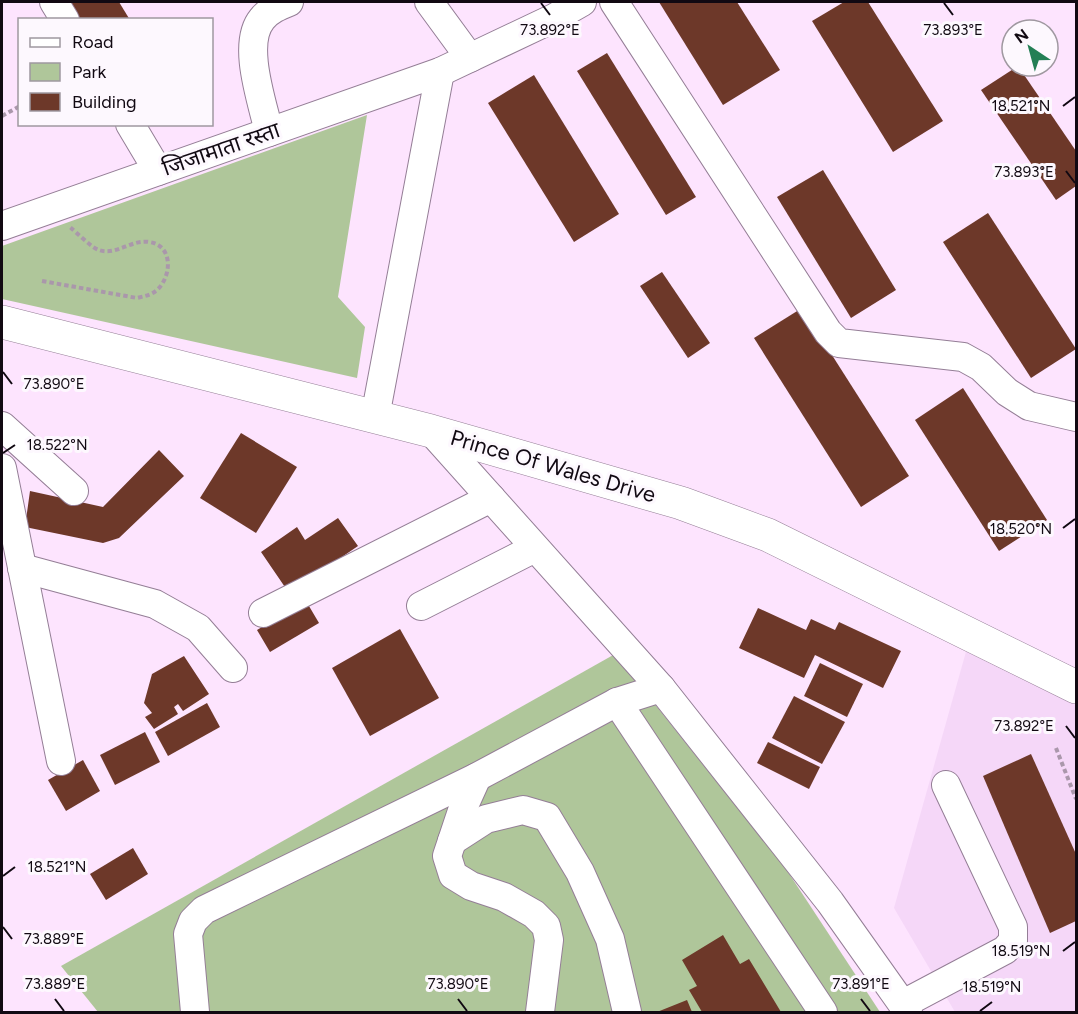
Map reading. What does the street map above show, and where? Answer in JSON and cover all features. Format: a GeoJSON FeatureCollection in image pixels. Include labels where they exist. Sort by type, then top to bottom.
{"type":"FeatureCollection","features":[{"type":"Feature","properties":{"kind":"main road","name":"Prince Of Wales Drive"},"geometry":{"type":"LineString","coordinates":[[2,322],[431,431],[681,503],[768,535],[1077,687]]}},
{"type":"Feature","properties":{"kind":"street"},"geometry":{"type":"LineString","coordinates":[[54,2],[64,18]]}},
{"type":"Feature","properties":{"kind":"street"},"geometry":{"type":"LineString","coordinates":[[269,132],[253,61],[254,38],[260,21],[274,8],[289,2]]}},
{"type":"Feature","properties":{"kind":"street"},"geometry":{"type":"LineString","coordinates":[[429,2],[470,58]]}},
{"type":"Feature","properties":{"kind":"street","name":"जिजामाता रस्ता"},"geometry":{"type":"LineString","coordinates":[[2,226],[440,72],[554,18],[582,2]]}},
{"type":"Feature","properties":{"kind":"street"},"geometry":{"type":"LineString","coordinates":[[614,2],[828,332],[839,343],[963,357],[981,367],[1007,392],[1029,406],[1077,417]]}},
{"type":"Feature","properties":{"kind":"street"},"geometry":{"type":"LineString","coordinates":[[375,417],[440,72]]}},
{"type":"Feature","properties":{"kind":"street"},"geometry":{"type":"LineString","coordinates":[[131,126],[158,171]]}},
{"type":"Feature","properties":{"kind":"street"},"geometry":{"type":"LineString","coordinates":[[2,426],[74,491]]}},
{"type":"Feature","properties":{"kind":"street"},"geometry":{"type":"LineString","coordinates":[[431,431],[661,688],[830,902],[906,1008],[1005,950],[1013,941],[1013,927],[946,785]]}},
{"type":"Feature","properties":{"kind":"street"},"geometry":{"type":"LineString","coordinates":[[2,468],[61,761]]}},
{"type":"Feature","properties":{"kind":"street"},"geometry":{"type":"LineString","coordinates":[[263,613],[491,498]]}},
{"type":"Feature","properties":{"kind":"street"},"geometry":{"type":"LineString","coordinates":[[421,606],[535,548]]}},
{"type":"Feature","properties":{"kind":"street"},"geometry":{"type":"LineString","coordinates":[[22,568],[154,604],[198,628],[233,668]]}},
{"type":"Feature","properties":{"kind":"street"},"geometry":{"type":"LineString","coordinates":[[195,1012],[188,934],[193,921],[204,910],[477,777],[617,702],[661,688]]}},
{"type":"Feature","properties":{"kind":"street"},"geometry":{"type":"LineString","coordinates":[[617,702],[823,1012]]}},
{"type":"Feature","properties":{"kind":"street"},"geometry":{"type":"LineString","coordinates":[[477,777],[463,808],[447,856],[453,875],[471,886],[504,897],[534,914],[546,926],[549,940],[540,1012]]}},
{"type":"Feature","properties":{"kind":"street"},"geometry":{"type":"LineString","coordinates":[[452,841],[486,819],[523,810],[547,817],[580,872],[610,939],[627,1012]]}},
{"type":"Feature","properties":{"kind":"path"},"geometry":{"type":"LineString","coordinates":[[2,115],[18,107]]}},
{"type":"Feature","properties":{"kind":"path"},"geometry":{"type":"LineString","coordinates":[[42,281],[137,298],[150,295],[159,288],[169,269],[168,258],[161,248],[150,242],[138,242],[112,251],[98,250],[49,209]]}},
{"type":"Feature","properties":{"kind":"path"},"geometry":{"type":"LineString","coordinates":[[1056,748],[1077,799]]}},
{"type":"Feature","properties":{"kind":"shaded area"},"geometry":{"type":"Polygon","coordinates":[[[969,641],[1076,696],[1076,1012],[955,1012],[894,908],[969,641]]]}},
{"type":"Feature","properties":{"kind":"green space"},"geometry":{"type":"Polygon","coordinates":[[[367,115],[338,297],[365,327],[357,378],[2,299],[2,246],[367,115]]]}},
{"type":"Feature","properties":{"kind":"green space"},"geometry":{"type":"Polygon","coordinates":[[[615,654],[786,869],[880,1012],[98,1012],[61,966],[615,654]]]}},
{"type":"Feature","properties":{"kind":"building"},"geometry":{"type":"Polygon","coordinates":[[[62,2],[119,2],[129,18],[73,18],[62,2]]]}},
{"type":"Feature","properties":{"kind":"building"},"geometry":{"type":"Polygon","coordinates":[[[659,2],[737,2],[780,70],[723,105],[659,2]]]}},
{"type":"Feature","properties":{"kind":"building"},"geometry":{"type":"Polygon","coordinates":[[[844,2],[868,2],[943,121],[893,152],[812,21],[844,2]]]}},
{"type":"Feature","properties":{"kind":"building"},"geometry":{"type":"Polygon","coordinates":[[[607,53],[696,197],[666,215],[577,71],[607,53]]]}},
{"type":"Feature","properties":{"kind":"building"},"geometry":{"type":"Polygon","coordinates":[[[534,75],[619,214],[574,242],[488,103],[534,75]]]}},
{"type":"Feature","properties":{"kind":"building"},"geometry":{"type":"Polygon","coordinates":[[[1000,78],[1026,78],[1076,151],[1076,186],[1056,200],[981,90],[1000,78]]]}},
{"type":"Feature","properties":{"kind":"building"},"geometry":{"type":"Polygon","coordinates":[[[823,170],[896,290],[851,318],[777,197],[823,170]]]}},
{"type":"Feature","properties":{"kind":"building"},"geometry":{"type":"Polygon","coordinates":[[[988,213],[1076,349],[1031,378],[943,242],[988,213]]]}},
{"type":"Feature","properties":{"kind":"building"},"geometry":{"type":"Polygon","coordinates":[[[662,272],[710,343],[688,358],[640,286],[662,272]]]}},
{"type":"Feature","properties":{"kind":"building"},"geometry":{"type":"Polygon","coordinates":[[[802,308],[909,476],[861,507],[754,338],[802,308]]]}},
{"type":"Feature","properties":{"kind":"building"},"geometry":{"type":"Polygon","coordinates":[[[963,388],[1047,520],[999,551],[915,420],[963,388]]]}},
{"type":"Feature","properties":{"kind":"building"},"geometry":{"type":"Polygon","coordinates":[[[241,433],[297,467],[256,533],[200,498],[241,433]]]}},
{"type":"Feature","properties":{"kind":"building"},"geometry":{"type":"Polygon","coordinates":[[[159,450],[184,476],[119,538],[103,543],[25,527],[30,491],[103,507],[159,450]]]}},
{"type":"Feature","properties":{"kind":"building"},"geometry":{"type":"Polygon","coordinates":[[[338,518],[358,546],[289,593],[261,552],[297,527],[305,540],[338,518]]]}},
{"type":"Feature","properties":{"kind":"building"},"geometry":{"type":"Polygon","coordinates":[[[306,601],[319,623],[270,652],[257,630],[306,601]]]}},
{"type":"Feature","properties":{"kind":"building"},"geometry":{"type":"Polygon","coordinates":[[[758,608],[806,630],[811,619],[835,630],[839,622],[901,651],[883,688],[815,655],[804,678],[739,648],[758,608]]]}},
{"type":"Feature","properties":{"kind":"building"},"geometry":{"type":"Polygon","coordinates":[[[400,629],[439,698],[370,736],[332,668],[400,629]]]}},
{"type":"Feature","properties":{"kind":"building"},"geometry":{"type":"Polygon","coordinates":[[[184,656],[209,694],[183,711],[178,704],[174,707],[178,714],[154,729],[145,717],[152,713],[144,703],[152,674],[184,656]]]}},
{"type":"Feature","properties":{"kind":"building"},"geometry":{"type":"Polygon","coordinates":[[[820,663],[863,684],[847,717],[804,696],[820,663]]]}},
{"type":"Feature","properties":{"kind":"building"},"geometry":{"type":"Polygon","coordinates":[[[794,696],[845,722],[822,764],[772,738],[794,696]]]}},
{"type":"Feature","properties":{"kind":"building"},"geometry":{"type":"Polygon","coordinates":[[[207,703],[220,727],[168,756],[155,732],[207,703]]]}},
{"type":"Feature","properties":{"kind":"building"},"geometry":{"type":"Polygon","coordinates":[[[145,732],[160,762],[115,785],[100,755],[145,732]]]}},
{"type":"Feature","properties":{"kind":"building"},"geometry":{"type":"Polygon","coordinates":[[[768,742],[820,767],[809,789],[757,763],[768,742]]]}},
{"type":"Feature","properties":{"kind":"building"},"geometry":{"type":"Polygon","coordinates":[[[1031,754],[1076,854],[1076,921],[1050,933],[983,776],[1031,754]]]}},
{"type":"Feature","properties":{"kind":"building"},"geometry":{"type":"Polygon","coordinates":[[[83,760],[100,791],[66,811],[48,780],[83,760]]]}},
{"type":"Feature","properties":{"kind":"building"},"geometry":{"type":"Polygon","coordinates":[[[133,848],[148,874],[106,900],[90,874],[133,848]]]}},
{"type":"Feature","properties":{"kind":"building"},"geometry":{"type":"Polygon","coordinates":[[[723,935],[740,964],[749,959],[781,1012],[702,1012],[689,990],[697,986],[682,960],[723,935]]]}},
{"type":"Feature","properties":{"kind":"building"},"geometry":{"type":"Polygon","coordinates":[[[687,1000],[692,1012],[657,1012],[687,1000]]]}}]}
